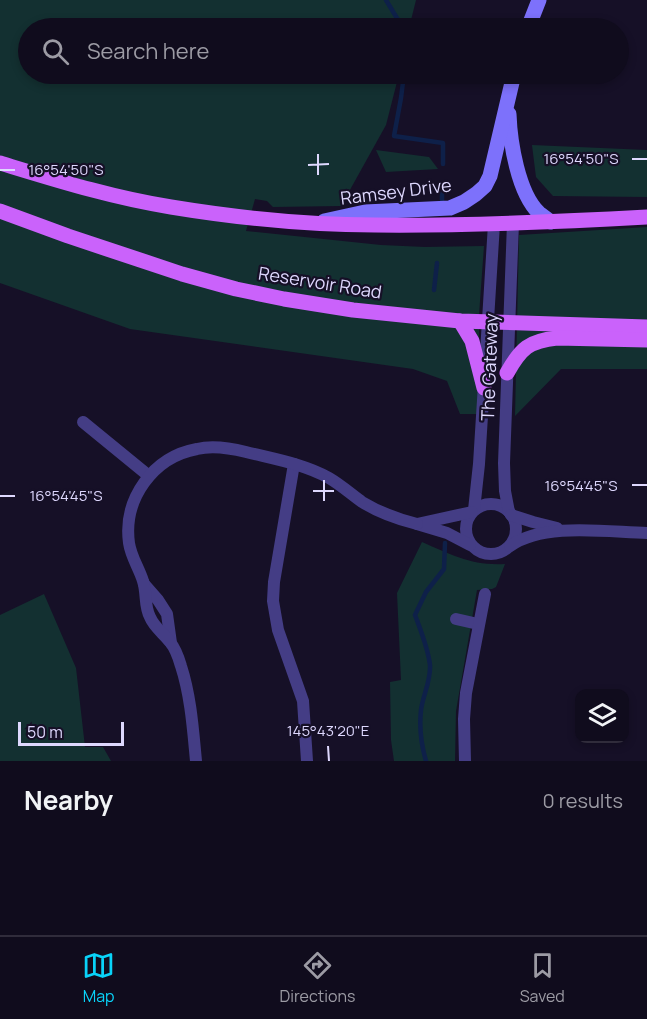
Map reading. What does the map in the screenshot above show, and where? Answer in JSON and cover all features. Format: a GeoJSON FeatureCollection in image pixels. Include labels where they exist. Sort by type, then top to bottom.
{"type":"FeatureCollection","features":[{"type":"Feature","properties":{"kind":"main road"},"geometry":{"type":"LineString","coordinates":[[532,18],[538,0]]}},
{"type":"Feature","properties":{"kind":"main road","name":"Ramsey Drive"},"geometry":{"type":"LineString","coordinates":[[317,223],[365,212],[450,208],[470,198],[485,186],[489,176],[512,84]]}},
{"type":"Feature","properties":{"kind":"main road","name":"Ramsey Drive"},"geometry":{"type":"LineString","coordinates":[[510,93],[511,139],[524,189],[539,213],[551,222]]}},
{"type":"Feature","properties":{"kind":"main road"},"geometry":{"type":"LineString","coordinates":[[0,163],[98,192],[170,207],[273,220],[373,225],[494,224],[647,217]]}},
{"type":"Feature","properties":{"kind":"main road","name":"Reservoir Road"},"geometry":{"type":"LineString","coordinates":[[0,211],[171,270],[236,289],[319,305],[460,321],[647,327]]}},
{"type":"Feature","properties":{"kind":"main road"},"geometry":{"type":"LineString","coordinates":[[460,321],[472,341],[484,388]]}},
{"type":"Feature","properties":{"kind":"main road"},"geometry":{"type":"LineString","coordinates":[[507,373],[516,356],[529,345],[543,340],[557,338],[647,340]]}},
{"type":"Feature","properties":{"kind":"street","name":"The Gateway"},"geometry":{"type":"LineString","coordinates":[[510,513],[504,491],[504,464],[513,223]]}},
{"type":"Feature","properties":{"kind":"street","name":"The Gateway"},"geometry":{"type":"LineString","coordinates":[[473,511],[479,464],[494,224]]}},
{"type":"Feature","properties":{"kind":"street"},"geometry":{"type":"LineString","coordinates":[[82,422],[149,476]]}},
{"type":"Feature","properties":{"kind":"street"},"geometry":{"type":"LineString","coordinates":[[196,761],[186,685],[171,643],[167,614],[144,584],[129,543],[130,512],[135,498],[149,476],[171,458],[198,448],[213,447],[230,448],[294,464],[328,478],[377,511],[390,517],[447,533],[484,554],[500,553],[519,540],[542,533],[570,531],[647,533]]}},
{"type":"Feature","properties":{"kind":"street"},"geometry":{"type":"LineString","coordinates":[[294,464],[274,582],[273,601],[278,630],[303,701],[307,761]]}},
{"type":"Feature","properties":{"kind":"street"},"geometry":{"type":"LineString","coordinates":[[417,524],[473,511],[488,504],[496,505],[503,507],[515,521],[515,536],[507,549]]}},
{"type":"Feature","properties":{"kind":"street"},"geometry":{"type":"LineString","coordinates":[[471,546],[467,540],[465,525],[473,511]]}},
{"type":"Feature","properties":{"kind":"street"},"geometry":{"type":"LineString","coordinates":[[510,513],[533,522],[570,531]]}},
{"type":"Feature","properties":{"kind":"street"},"geometry":{"type":"LineString","coordinates":[[465,761],[466,693],[484,594]]}},
{"type":"Feature","properties":{"kind":"street"},"geometry":{"type":"LineString","coordinates":[[456,620],[478,624]]}},
{"type":"Feature","properties":{"kind":"green space"},"geometry":{"type":"Polygon","coordinates":[[[0,0],[416,0],[412,18],[18,18],[18,84],[396,84],[386,125],[341,206],[273,207],[267,201],[255,199],[246,231],[381,245],[484,246],[479,315],[479,414],[460,414],[447,381],[413,369],[130,329],[0,283],[0,0]]]}},
{"type":"Feature","properties":{"kind":"green space"},"geometry":{"type":"Polygon","coordinates":[[[532,145],[647,150],[647,197],[553,196],[536,177],[532,145]]]}},
{"type":"Feature","properties":{"kind":"green space"},"geometry":{"type":"Polygon","coordinates":[[[376,150],[429,157],[438,169],[386,172],[376,150]]]}},
{"type":"Feature","properties":{"kind":"green space"},"geometry":{"type":"Polygon","coordinates":[[[647,227],[647,369],[561,369],[515,416],[519,235],[647,227]]]}},
{"type":"Feature","properties":{"kind":"green space"},"geometry":{"type":"Polygon","coordinates":[[[422,542],[472,561],[505,564],[496,587],[477,590],[456,711],[455,761],[394,761],[391,740],[390,682],[401,680],[397,593],[422,542]]]}},
{"type":"Feature","properties":{"kind":"green space"},"geometry":{"type":"Polygon","coordinates":[[[44,594],[76,668],[85,747],[103,747],[111,761],[0,761],[0,615],[44,594]]]}},
{"type":"Feature","properties":{"kind":"waterway"},"geometry":{"type":"LineString","coordinates":[[386,0],[397,18]]}},
{"type":"Feature","properties":{"kind":"waterway"},"geometry":{"type":"LineString","coordinates":[[403,84],[394,136],[443,143],[443,164]]}},
{"type":"Feature","properties":{"kind":"waterway"},"geometry":{"type":"LineString","coordinates":[[442,183],[442,200]]}},
{"type":"Feature","properties":{"kind":"waterway"},"geometry":{"type":"LineString","coordinates":[[434,290],[437,263]]}},
{"type":"Feature","properties":{"kind":"waterway"},"geometry":{"type":"LineString","coordinates":[[426,761],[420,717],[430,665],[415,615],[426,592],[444,569],[445,543]]}}]}
